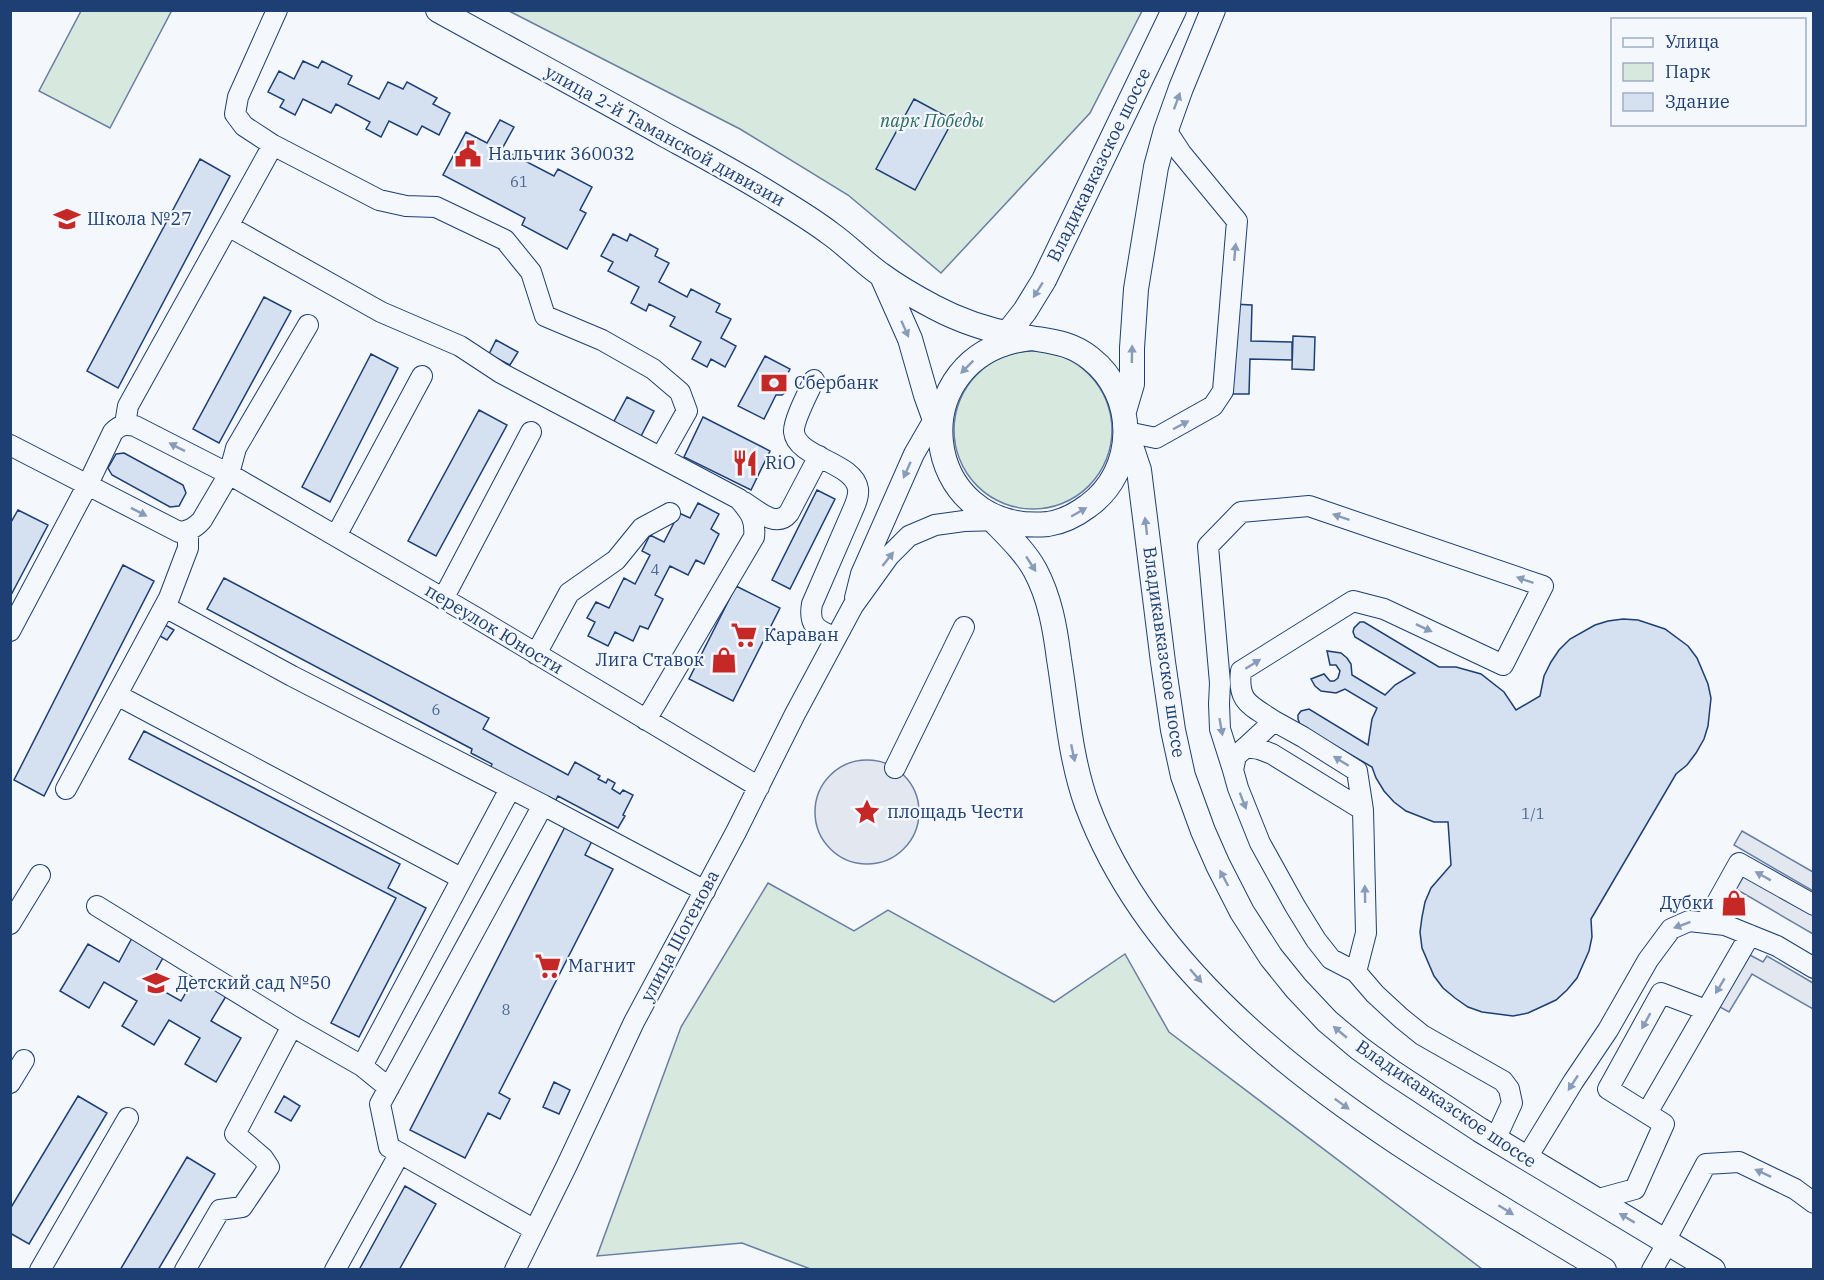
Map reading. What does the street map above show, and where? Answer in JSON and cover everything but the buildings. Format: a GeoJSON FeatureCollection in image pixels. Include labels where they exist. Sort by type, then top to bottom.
{"type":"FeatureCollection","features":[{"type":"Feature","properties":{"kind":"main road","name":"улица 2-й Таманской дивизии"},"geometry":{"type":"LineString","coordinates":[[438,10],[755,185],[834,235],[882,276]]}},
{"type":"Feature","properties":{"kind":"main road","name":"Владикавказское шоссе"},"geometry":{"type":"LineString","coordinates":[[1002,339],[1044,280],[1174,10]]}},
{"type":"Feature","properties":{"kind":"main road"},"geometry":{"type":"LineString","coordinates":[[993,517],[1027,525],[1053,523],[1077,515],[1097,500],[1113,480],[1124,457],[1126,421],[1132,384],[1132,348],[1139,262],[1156,167],[1166,130],[1213,10]]}},
{"type":"Feature","properties":{"kind":"main road"},"geometry":{"type":"LineString","coordinates":[[882,276],[955,318],[1002,339],[1052,340],[1072,347],[1090,358],[1106,373],[1117,391],[1126,421]]}},
{"type":"Feature","properties":{"kind":"main road"},"geometry":{"type":"LineString","coordinates":[[882,276],[940,416],[942,451],[948,470],[957,486],[970,500],[993,517],[1030,562],[1046,592],[1058,647],[1072,747],[1084,795],[1108,853],[1158,932],[1199,981],[1244,1025],[1326,1092],[1412,1152],[1604,1269]]}},
{"type":"Feature","properties":{"kind":"main road"},"geometry":{"type":"LineString","coordinates":[[940,416],[961,372],[1002,339]]}},
{"type":"Feature","properties":{"kind":"main road","name":"Владикавказское шоссе"},"geometry":{"type":"LineString","coordinates":[[1126,421],[1139,470],[1173,730],[1190,797],[1218,865],[1242,912],[1271,957],[1327,1021],[1392,1072],[1495,1140],[1713,1269]]}},
{"type":"Feature","properties":{"kind":"street"},"geometry":{"type":"LineString","coordinates":[[277,10],[238,97],[236,114],[244,126],[273,145],[379,200],[406,206],[436,207],[505,240],[531,272],[545,316],[602,340],[653,369],[680,392],[687,411],[661,457]]}},
{"type":"Feature","properties":{"kind":"street"},"geometry":{"type":"LineString","coordinates":[[1126,421],[1156,438],[1213,406],[1223,391],[1237,221],[1181,153],[1166,130]]}},
{"type":"Feature","properties":{"kind":"street"},"geometry":{"type":"LineString","coordinates":[[10,631],[113,432],[125,424],[128,405],[273,145]]}},
{"type":"Feature","properties":{"kind":"street"},"geometry":{"type":"LineString","coordinates":[[228,226],[381,312],[460,346],[501,373],[661,457],[774,520],[782,519],[789,513],[819,456]]}},
{"type":"Feature","properties":{"kind":"street"},"geometry":{"type":"LineString","coordinates":[[10,445],[179,532],[188,531],[202,520],[229,474],[236,448],[308,325]]}},
{"type":"Feature","properties":{"kind":"street"},"geometry":{"type":"LineString","coordinates":[[336,536],[422,376]]}},
{"type":"Feature","properties":{"kind":"street"},"geometry":{"type":"LineString","coordinates":[[814,380],[797,418],[794,432],[798,442],[848,474],[855,481],[858,489],[858,497],[812,604],[811,618],[817,629],[836,638]]}},
{"type":"Feature","properties":{"kind":"street"},"geometry":{"type":"LineString","coordinates":[[853,606],[861,574],[914,454],[940,416]]}},
{"type":"Feature","properties":{"kind":"street","name":"переулок Юности"},"geometry":{"type":"LineString","coordinates":[[125,424],[135,426],[229,474],[759,786]]}},
{"type":"Feature","properties":{"kind":"street"},"geometry":{"type":"LineString","coordinates":[[443,599],[531,432]]}},
{"type":"Feature","properties":{"kind":"street"},"geometry":{"type":"LineString","coordinates":[[646,720],[754,537],[756,524],[748,509],[739,499]]}},
{"type":"Feature","properties":{"kind":"street"},"geometry":{"type":"LineString","coordinates":[[1356,972],[1366,933],[1363,810],[1357,771],[1274,721],[1245,700],[1240,685],[1241,671],[1353,601],[1384,609],[1503,665],[1543,586],[1309,506],[1240,512],[1208,546],[1220,683],[1220,729],[1238,788],[1260,843],[1300,915],[1330,959],[1356,972],[1375,994],[1422,1035],[1503,1081],[1509,1089],[1512,1103],[1495,1140]]}},
{"type":"Feature","properties":{"kind":"street"},"geometry":{"type":"LineString","coordinates":[[536,654],[569,593],[616,560],[642,528],[670,513]]}},
{"type":"Feature","properties":{"kind":"street"},"geometry":{"type":"LineString","coordinates":[[853,606],[889,556],[909,536],[935,525],[993,517]]}},
{"type":"Feature","properties":{"kind":"street"},"geometry":{"type":"LineString","coordinates":[[66,789],[165,607],[188,548],[188,531]]}},
{"type":"Feature","properties":{"kind":"street","name":"улица Шогенова"},"geometry":{"type":"LineString","coordinates":[[515,1269],[567,1167],[634,1022],[705,891],[853,606]]}},
{"type":"Feature","properties":{"kind":"street"},"geometry":{"type":"LineString","coordinates":[[165,607],[292,676],[705,891]]}},
{"type":"Feature","properties":{"kind":"street"},"geometry":{"type":"LineString","coordinates":[[891,766],[960,625]]}},
{"type":"Feature","properties":{"kind":"street"},"geometry":{"type":"LineString","coordinates":[[117,695],[461,878]]}},
{"type":"Feature","properties":{"kind":"street"},"geometry":{"type":"LineString","coordinates":[[1233,770],[1236,756],[1274,721]]}},
{"type":"Feature","properties":{"kind":"street"},"geometry":{"type":"LineString","coordinates":[[1246,747],[1272,754],[1363,810]]}},
{"type":"Feature","properties":{"kind":"street"},"geometry":{"type":"LineString","coordinates":[[362,1066],[510,789]]}},
{"type":"Feature","properties":{"kind":"street"},"geometry":{"type":"LineString","coordinates":[[535,1230],[389,1147],[380,1104],[543,805]]}},
{"type":"Feature","properties":{"kind":"street"},"geometry":{"type":"LineString","coordinates":[[1706,922],[1739,863],[1814,905]]}},
{"type":"Feature","properties":{"kind":"street"},"geometry":{"type":"LineString","coordinates":[[10,924],[40,875]]}},
{"type":"Feature","properties":{"kind":"street"},"geometry":{"type":"LineString","coordinates":[[97,906],[292,1026],[362,1066],[389,1088]]}},
{"type":"Feature","properties":{"kind":"street"},"geometry":{"type":"LineString","coordinates":[[1526,1159],[1608,1030],[1647,960],[1671,929],[1689,921],[1725,925],[1777,946],[1814,968]]}},
{"type":"Feature","properties":{"kind":"street"},"geometry":{"type":"LineString","coordinates":[[1647,1113],[1750,935]]}},
{"type":"Feature","properties":{"kind":"street"},"geometry":{"type":"LineString","coordinates":[[1595,1200],[1635,1189],[1664,1124],[1608,1089],[1661,993],[1706,1010]]}},
{"type":"Feature","properties":{"kind":"street"},"geometry":{"type":"LineString","coordinates":[[184,1269],[220,1210],[242,1207],[269,1167],[263,1158],[235,1134],[292,1026]]}},
{"type":"Feature","properties":{"kind":"street"},"geometry":{"type":"LineString","coordinates":[[10,1083],[24,1060]]}},
{"type":"Feature","properties":{"kind":"street"},"geometry":{"type":"LineString","coordinates":[[40,1269],[128,1118]]}},
{"type":"Feature","properties":{"kind":"street"},"geometry":{"type":"LineString","coordinates":[[335,1269],[400,1153]]}},
{"type":"Feature","properties":{"kind":"street"},"geometry":{"type":"LineString","coordinates":[[1652,1269],[1706,1164],[1739,1162],[1795,1188],[1814,1203]]}},
{"type":"Feature","properties":{"kind":"green space"},"geometry":{"type":"Polygon","coordinates":[[[168,10],[171,12],[110,128],[39,91],[81,11],[168,10]]]}},
{"type":"Feature","properties":{"kind":"green space","name":"парк Победы"},"geometry":{"type":"Polygon","coordinates":[[[509,11],[1142,11],[1090,113],[941,273],[848,195],[740,129],[509,11]]]}},
{"type":"Feature","properties":{"kind":"green space"},"geometry":{"type":"Polygon","coordinates":[[[1033,351],[1063,357],[1089,374],[1106,400],[1112,430],[1106,460],[1089,486],[1063,503],[1033,509],[1003,503],[977,486],[960,460],[954,430],[960,400],[977,374],[1003,357],[1033,351]]]}},
{"type":"Feature","properties":{"kind":"green space"},"geometry":{"type":"Polygon","coordinates":[[[768,883],[854,931],[888,910],[1054,1002],[1125,954],[1169,1032],[1482,1269],[813,1270],[742,1243],[597,1256],[681,1027],[768,883]]]}},
{"type":"Feature","properties":{"kind":"shaded area","name":"площадь Чести"},"geometry":{"type":"Polygon","coordinates":[[[867,760],[887,764],[904,775],[915,792],[919,812],[915,832],[904,849],[887,860],[867,864],[847,860],[830,849],[819,832],[815,812],[819,792],[830,775],[847,764],[867,760]]]}},
{"type":"Feature","properties":{"kind":"shaded area"},"geometry":{"type":"Polygon","coordinates":[[[1742,831],[1813,872],[1813,891],[1734,845],[1742,831]]]}},
{"type":"Feature","properties":{"kind":"shaded area"},"geometry":{"type":"Polygon","coordinates":[[[1745,874],[1813,914],[1813,934],[1736,889],[1745,874]]]}},
{"type":"Feature","properties":{"kind":"shaded area"},"geometry":{"type":"Polygon","coordinates":[[[1748,954],[1763,962],[1767,956],[1813,983],[1813,1009],[1752,974],[1729,1012],[1718,1006],[1748,954]]]}},
{"type":"Feature","properties":{"kind":"place","name":"Нальчик 360032"},"geometry":{"type":"Point","coordinates":[468,154]}},
{"type":"Feature","properties":{"kind":"place","name":"Школа №27"},"geometry":{"type":"Point","coordinates":[67,219]}},
{"type":"Feature","properties":{"kind":"place","name":"Сбербанк"},"geometry":{"type":"Point","coordinates":[774,383]}},
{"type":"Feature","properties":{"kind":"place","name":"RiO"},"geometry":{"type":"Point","coordinates":[745,463]}},
{"type":"Feature","properties":{"kind":"place","name":"Караван"},"geometry":{"type":"Point","coordinates":[744,635]}},
{"type":"Feature","properties":{"kind":"place","name":"Лига Ставок"},"geometry":{"type":"Point","coordinates":[724,660]}},
{"type":"Feature","properties":{"kind":"place","name":"площадь Чести"},"geometry":{"type":"Point","coordinates":[867,812]}},
{"type":"Feature","properties":{"kind":"place","name":"Дубки"},"geometry":{"type":"Point","coordinates":[1734,903]}},
{"type":"Feature","properties":{"kind":"place","name":"Магнит"},"geometry":{"type":"Point","coordinates":[548,966]}},
{"type":"Feature","properties":{"kind":"place","name":"Детский сад №50"},"geometry":{"type":"Point","coordinates":[156,983]}}]}
